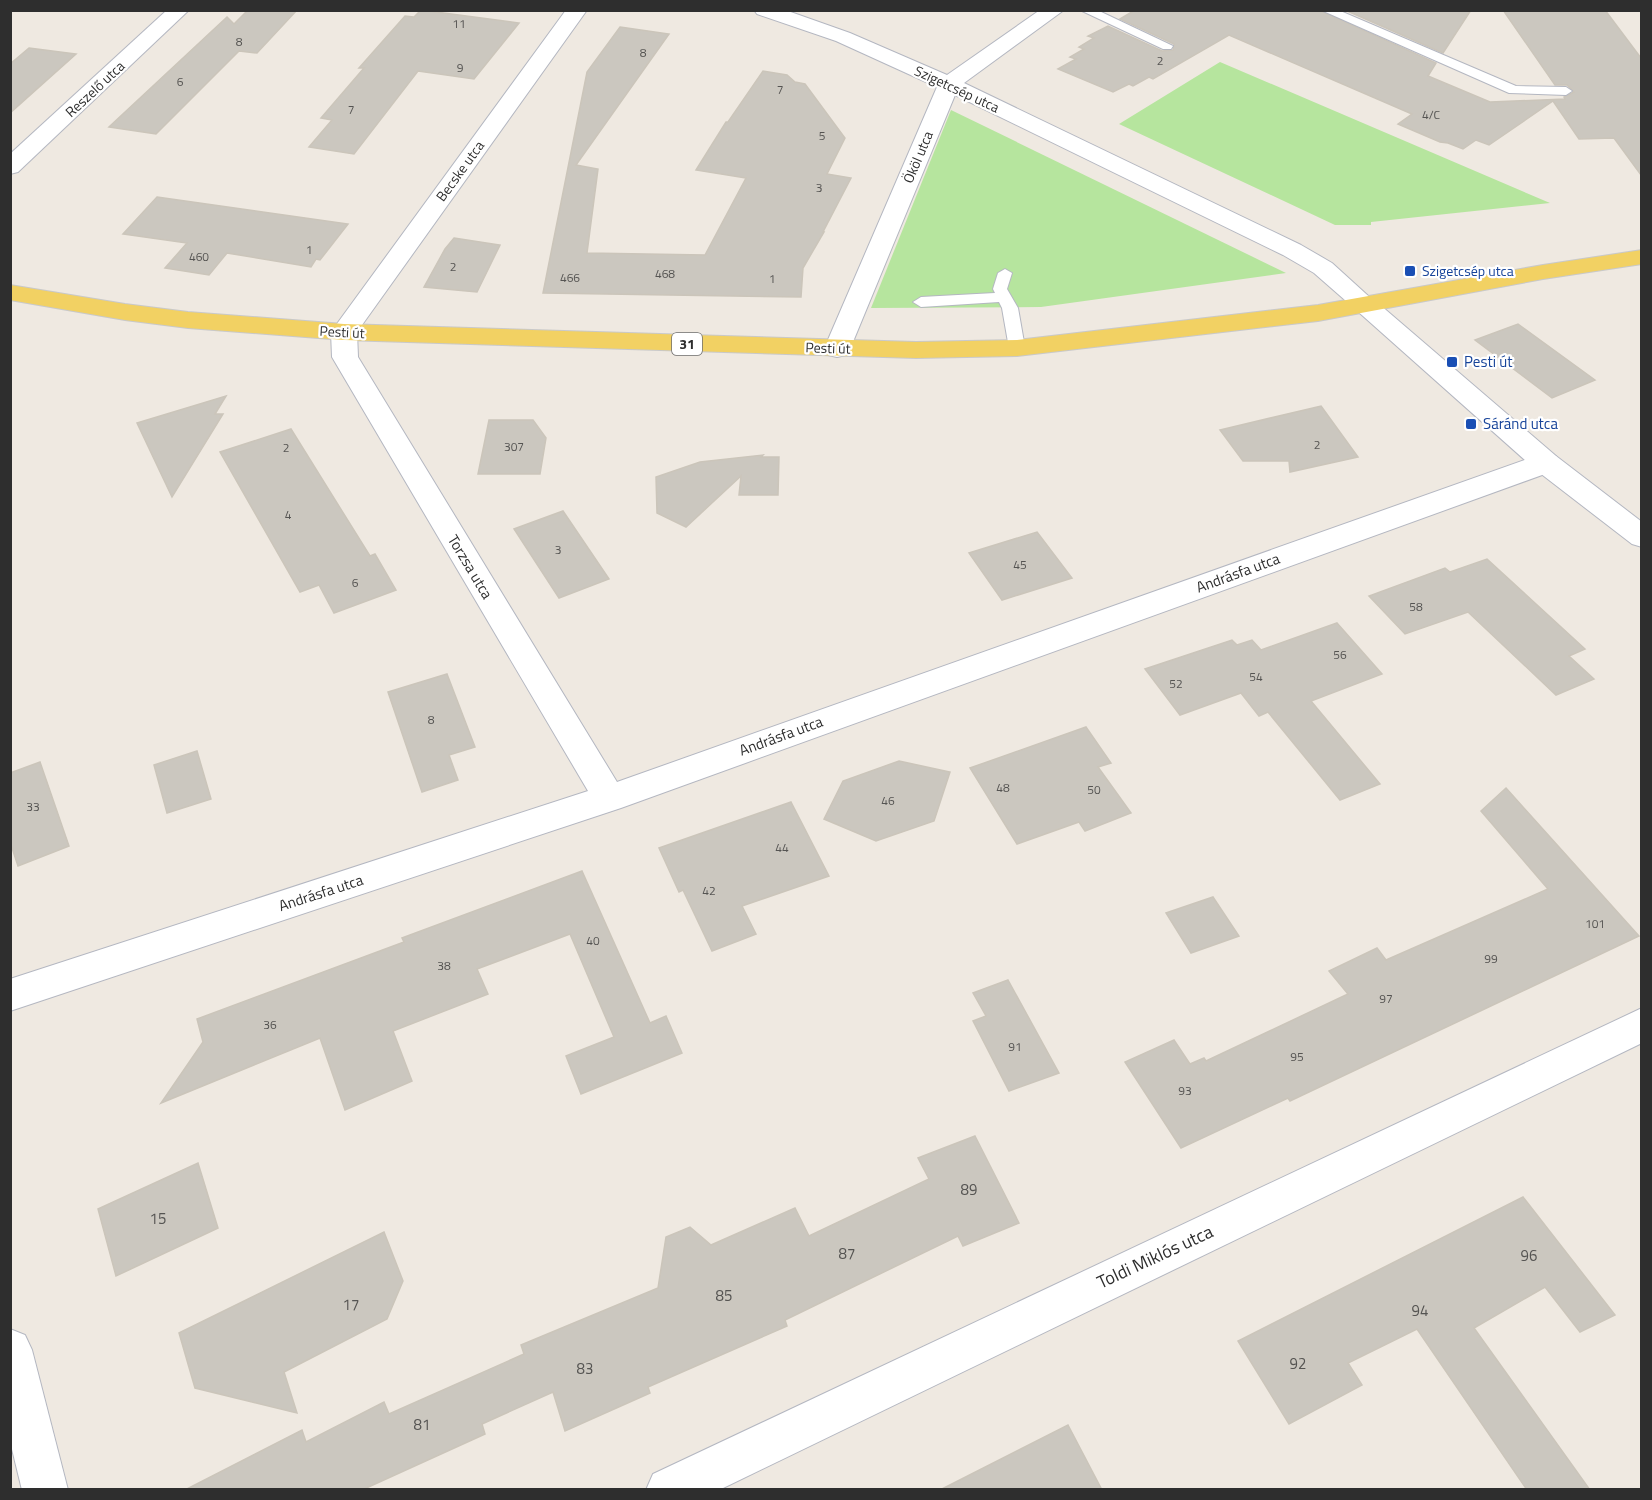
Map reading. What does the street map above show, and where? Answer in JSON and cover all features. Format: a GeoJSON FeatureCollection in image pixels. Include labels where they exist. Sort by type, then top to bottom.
{"type":"FeatureCollection","features":[{"type":"Feature","properties":{"kind":"main road","name":"Pesti út"},"geometry":{"type":"LineString","coordinates":[[10,292],[125,312],[188,320],[344,332],[837,349],[1017,348],[1306,314],[1641,257]]}},
{"type":"Feature","properties":{"kind":"street","name":"Reszelő utca"},"geometry":{"type":"LineString","coordinates":[[10,168],[179,10]]}},
{"type":"Feature","properties":{"kind":"street","name":"Becske utca"},"geometry":{"type":"LineString","coordinates":[[344,332],[577,10]]}},
{"type":"Feature","properties":{"kind":"street","name":"Szigetcsép utca"},"geometry":{"type":"LineString","coordinates":[[764,10],[843,38],[949,84],[1292,250],[1323,268],[1363,303]]}},
{"type":"Feature","properties":{"kind":"street"},"geometry":{"type":"LineString","coordinates":[[949,84],[1054,10]]}},
{"type":"Feature","properties":{"kind":"street","name":"Ököl utca"},"geometry":{"type":"LineString","coordinates":[[837,349],[949,84]]}},
{"type":"Feature","properties":{"kind":"street"},"geometry":{"type":"LineString","coordinates":[[1363,303],[1546,463],[1641,537]]}},
{"type":"Feature","properties":{"kind":"street","name":"Torzsa utca"},"geometry":{"type":"LineString","coordinates":[[344,332],[345,357],[609,798]]}},
{"type":"Feature","properties":{"kind":"street","name":"Andrásfa utca"},"geometry":{"type":"LineString","coordinates":[[10,995],[609,798],[1546,463]]}},
{"type":"Feature","properties":{"kind":"street","name":"Toldi Miklós utca"},"geometry":{"type":"LineString","coordinates":[[669,1490],[1641,1026]]}},
{"type":"Feature","properties":{"kind":"street"},"geometry":{"type":"LineString","coordinates":[[10,1350],[45,1490]]}},
{"type":"Feature","properties":{"kind":"lane"},"geometry":{"type":"LineString","coordinates":[[1086,10],[1167,46]]}},
{"type":"Feature","properties":{"kind":"lane"},"geometry":{"type":"LineString","coordinates":[[1327,10],[1514,90],[1566,91]]}},
{"type":"Feature","properties":{"kind":"lane"},"geometry":{"type":"LineString","coordinates":[[1005,273],[1000,289],[1010,308],[1017,348]]}},
{"type":"Feature","properties":{"kind":"lane"},"geometry":{"type":"LineString","coordinates":[[921,302],[1004,297]]}},
{"type":"Feature","properties":{"kind":"green space"},"geometry":{"type":"Polygon","coordinates":[[[1220,62],[1550,203],[1371,222],[1371,225],[1335,225],[1119,124],[1220,62]]]}},
{"type":"Feature","properties":{"kind":"green space"},"geometry":{"type":"Polygon","coordinates":[[[951,110],[1286,273],[1041,307],[871,308],[951,110]]]}},
{"type":"Feature","properties":{"kind":"building"},"geometry":{"type":"Polygon","coordinates":[[[248,10],[297,10],[257,53],[239,51],[156,134],[109,127],[227,17],[234,24],[248,10]]]}},
{"type":"Feature","properties":{"kind":"building"},"geometry":{"type":"Polygon","coordinates":[[[421,10],[519,23],[474,79],[418,71],[354,154],[309,147],[332,120],[321,118],[364,68],[359,68],[405,16],[414,17],[421,10]]]}},
{"type":"Feature","properties":{"kind":"building"},"geometry":{"type":"Polygon","coordinates":[[[1135,10],[1319,10],[1436,63],[1428,76],[1490,102],[1565,99],[1564,97],[1574,92],[1567,85],[1555,85],[1503,10],[1605,10],[1641,58],[1641,175],[1614,138],[1579,139],[1553,101],[1489,145],[1476,140],[1463,149],[1398,124],[1412,114],[1229,35],[1153,79],[1149,77],[1133,86],[1129,84],[1113,92],[1058,69],[1076,59],[1070,57],[1084,49],[1079,47],[1094,38],[1088,36],[1108,26],[1162,51],[1173,50],[1174,44],[1120,19],[1135,10]]]}},
{"type":"Feature","properties":{"kind":"building"},"geometry":{"type":"Polygon","coordinates":[[[1345,10],[1471,10],[1443,53],[1345,10]]]}},
{"type":"Feature","properties":{"kind":"building"},"geometry":{"type":"Polygon","coordinates":[[[620,27],[669,34],[576,165],[598,169],[587,253],[705,255],[746,178],[696,170],[726,122],[763,71],[787,75],[795,82],[805,84],[845,138],[827,174],[851,178],[803,268],[801,297],[543,293],[587,72],[620,27]]]}},
{"type":"Feature","properties":{"kind":"building"},"geometry":{"type":"Polygon","coordinates":[[[29,48],[76,54],[10,113],[10,64],[29,48]]]}},
{"type":"Feature","properties":{"kind":"building"},"geometry":{"type":"Polygon","coordinates":[[[157,197],[348,224],[320,260],[316,259],[311,267],[227,253],[209,275],[165,268],[187,243],[123,234],[157,197]]]}},
{"type":"Feature","properties":{"kind":"building"},"geometry":{"type":"Polygon","coordinates":[[[454,238],[500,245],[477,292],[424,287],[445,249],[454,238]]]}},
{"type":"Feature","properties":{"kind":"building"},"geometry":{"type":"Polygon","coordinates":[[[1518,324],[1595,380],[1552,398],[1475,340],[1518,324]]]}},
{"type":"Feature","properties":{"kind":"building"},"geometry":{"type":"Polygon","coordinates":[[[226,396],[215,414],[223,414],[172,497],[137,423],[226,396]]]}},
{"type":"Feature","properties":{"kind":"building"},"geometry":{"type":"Polygon","coordinates":[[[1321,406],[1358,457],[1290,472],[1289,461],[1243,461],[1220,430],[1321,406]]]}},
{"type":"Feature","properties":{"kind":"building"},"geometry":{"type":"Polygon","coordinates":[[[489,420],[533,420],[546,438],[540,474],[478,474],[489,420]]]}},
{"type":"Feature","properties":{"kind":"building"},"geometry":{"type":"Polygon","coordinates":[[[291,429],[370,556],[375,554],[396,590],[334,613],[319,585],[300,592],[220,452],[291,429]]]}},
{"type":"Feature","properties":{"kind":"building"},"geometry":{"type":"Polygon","coordinates":[[[763,455],[761,457],[779,457],[778,495],[739,495],[741,476],[686,527],[657,513],[656,477],[700,462],[763,455]]]}},
{"type":"Feature","properties":{"kind":"building"},"geometry":{"type":"Polygon","coordinates":[[[563,511],[609,579],[559,598],[514,529],[563,511]]]}},
{"type":"Feature","properties":{"kind":"building"},"geometry":{"type":"Polygon","coordinates":[[[1037,532],[1072,578],[1002,600],[969,553],[1037,532]]]}},
{"type":"Feature","properties":{"kind":"building"},"geometry":{"type":"Polygon","coordinates":[[[1487,559],[1585,649],[1569,656],[1594,679],[1556,695],[1468,612],[1405,634],[1369,596],[1445,568],[1450,572],[1487,559]]]}},
{"type":"Feature","properties":{"kind":"building"},"geometry":{"type":"Polygon","coordinates":[[[1337,623],[1382,674],[1311,701],[1380,784],[1340,800],[1268,712],[1259,716],[1241,693],[1180,715],[1145,669],[1232,640],[1237,645],[1252,640],[1261,650],[1337,623]]]}},
{"type":"Feature","properties":{"kind":"building"},"geometry":{"type":"Polygon","coordinates":[[[447,674],[475,747],[449,755],[458,780],[422,792],[388,692],[447,674]]]}},
{"type":"Feature","properties":{"kind":"building"},"geometry":{"type":"Polygon","coordinates":[[[1086,727],[1111,763],[1098,767],[1131,813],[1085,831],[1079,822],[1017,844],[970,768],[1086,727]]]}},
{"type":"Feature","properties":{"kind":"building"},"geometry":{"type":"Polygon","coordinates":[[[197,751],[211,799],[167,813],[154,765],[197,751]]]}},
{"type":"Feature","properties":{"kind":"building"},"geometry":{"type":"Polygon","coordinates":[[[899,761],[950,772],[934,821],[876,841],[824,819],[843,781],[899,761]]]}},
{"type":"Feature","properties":{"kind":"building"},"geometry":{"type":"Polygon","coordinates":[[[40,762],[69,846],[18,866],[10,842],[10,773],[40,762]]]}},
{"type":"Feature","properties":{"kind":"building"},"geometry":{"type":"Polygon","coordinates":[[[1506,788],[1639,936],[1290,1101],[1288,1098],[1181,1148],[1125,1062],[1174,1040],[1190,1064],[1204,1058],[1206,1061],[1348,994],[1329,971],[1377,948],[1386,960],[1548,889],[1481,811],[1506,788]]]}},
{"type":"Feature","properties":{"kind":"building"},"geometry":{"type":"Polygon","coordinates":[[[791,802],[829,876],[742,906],[756,934],[712,951],[683,890],[679,892],[659,848],[791,802]]]}},
{"type":"Feature","properties":{"kind":"building"},"geometry":{"type":"Polygon","coordinates":[[[582,871],[650,1023],[666,1016],[682,1053],[581,1094],[566,1056],[614,1037],[570,934],[477,969],[488,994],[393,1031],[412,1081],[345,1110],[320,1038],[161,1103],[203,1042],[197,1019],[404,942],[402,938],[582,871]]]}},
{"type":"Feature","properties":{"kind":"building"},"geometry":{"type":"Polygon","coordinates":[[[1213,897],[1239,936],[1191,953],[1166,913],[1213,897]]]}},
{"type":"Feature","properties":{"kind":"building"},"geometry":{"type":"Polygon","coordinates":[[[1008,980],[1059,1073],[1009,1091],[973,1021],[986,1016],[973,993],[1008,980]]]}},
{"type":"Feature","properties":{"kind":"building"},"geometry":{"type":"Polygon","coordinates":[[[975,1136],[1019,1223],[963,1246],[958,1236],[785,1320],[787,1326],[648,1387],[650,1393],[565,1431],[553,1392],[482,1424],[485,1434],[362,1490],[185,1490],[302,1430],[306,1442],[384,1402],[389,1414],[524,1354],[521,1345],[658,1288],[666,1237],[690,1227],[711,1245],[795,1208],[809,1236],[929,1179],[918,1158],[975,1136]]]}},
{"type":"Feature","properties":{"kind":"building"},"geometry":{"type":"Polygon","coordinates":[[[198,1163],[218,1228],[116,1276],[98,1209],[198,1163]]]}},
{"type":"Feature","properties":{"kind":"building"},"geometry":{"type":"Polygon","coordinates":[[[1523,1197],[1615,1315],[1580,1332],[1545,1287],[1474,1328],[1590,1490],[1527,1490],[1417,1329],[1348,1363],[1362,1385],[1289,1424],[1238,1341],[1523,1197]]]}},
{"type":"Feature","properties":{"kind":"building"},"geometry":{"type":"Polygon","coordinates":[[[384,1232],[403,1281],[387,1319],[284,1372],[297,1413],[195,1388],[179,1333],[384,1232]]]}},
{"type":"Feature","properties":{"kind":"building"},"geometry":{"type":"Polygon","coordinates":[[[1068,1425],[1102,1490],[940,1490],[1068,1425]]]}},
{"type":"Feature","properties":{"kind":"place","name":"Szigetcsép utca"},"geometry":{"type":"Point","coordinates":[1410,271]}},
{"type":"Feature","properties":{"kind":"place","name":"Pesti út"},"geometry":{"type":"Point","coordinates":[1452,362]}},
{"type":"Feature","properties":{"kind":"place","name":"Sáránd utca"},"geometry":{"type":"Point","coordinates":[1471,424]}}]}
